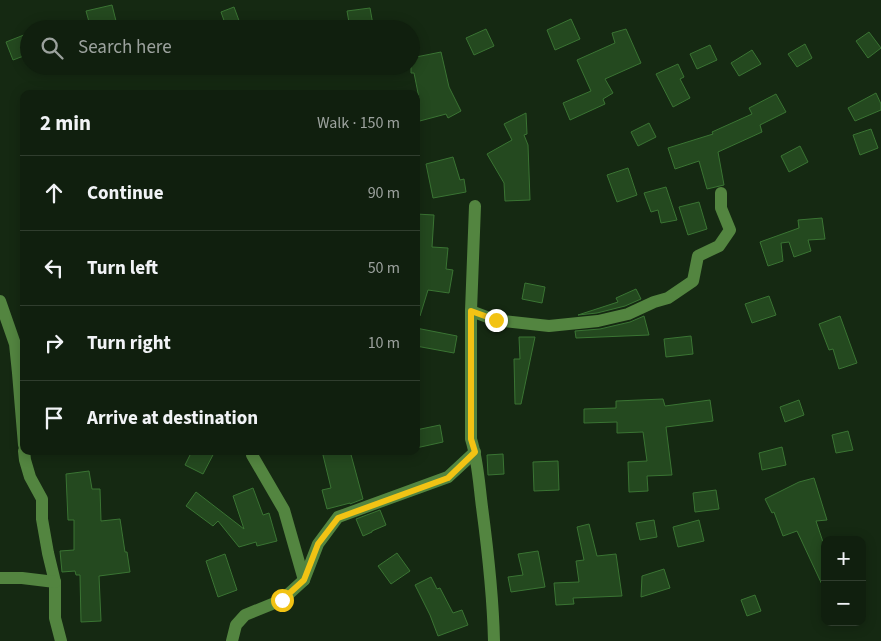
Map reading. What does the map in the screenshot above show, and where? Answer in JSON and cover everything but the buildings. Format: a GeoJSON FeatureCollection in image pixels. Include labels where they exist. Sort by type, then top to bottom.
{"type":"FeatureCollection","features":[{"type":"Feature","properties":{"kind":"street"},"geometry":{"type":"LineString","coordinates":[[471,311],[496,320],[549,326],[598,321],[628,314],[668,298],[693,281],[698,256],[719,246],[730,230],[721,208],[721,193]]}},
{"type":"Feature","properties":{"kind":"street"},"geometry":{"type":"LineString","coordinates":[[475,206],[471,311],[471,439],[475,452],[493,604],[494,641]]}},
{"type":"Feature","properties":{"kind":"street"},"geometry":{"type":"LineString","coordinates":[[0,301],[15,344],[20,397]]}},
{"type":"Feature","properties":{"kind":"street"},"geometry":{"type":"LineString","coordinates":[[232,641],[236,625],[245,615],[282,600],[304,580],[318,544],[338,518],[448,478],[475,452]]}},
{"type":"Feature","properties":{"kind":"street"},"geometry":{"type":"LineString","coordinates":[[24,455],[30,477],[42,498],[42,519],[55,582],[55,618],[61,641]]}},
{"type":"Feature","properties":{"kind":"street"},"geometry":{"type":"LineString","coordinates":[[252,455],[284,510],[304,580]]}},
{"type":"Feature","properties":{"kind":"street"},"geometry":{"type":"LineString","coordinates":[[0,578],[22,578],[55,582]]}},
{"type":"Feature","properties":{"kind":"route"},"geometry":{"type":"LineString","coordinates":[[282,600],[304,580],[318,544],[338,518],[448,478],[475,452],[471,439],[471,311],[496,320]]}}]}
